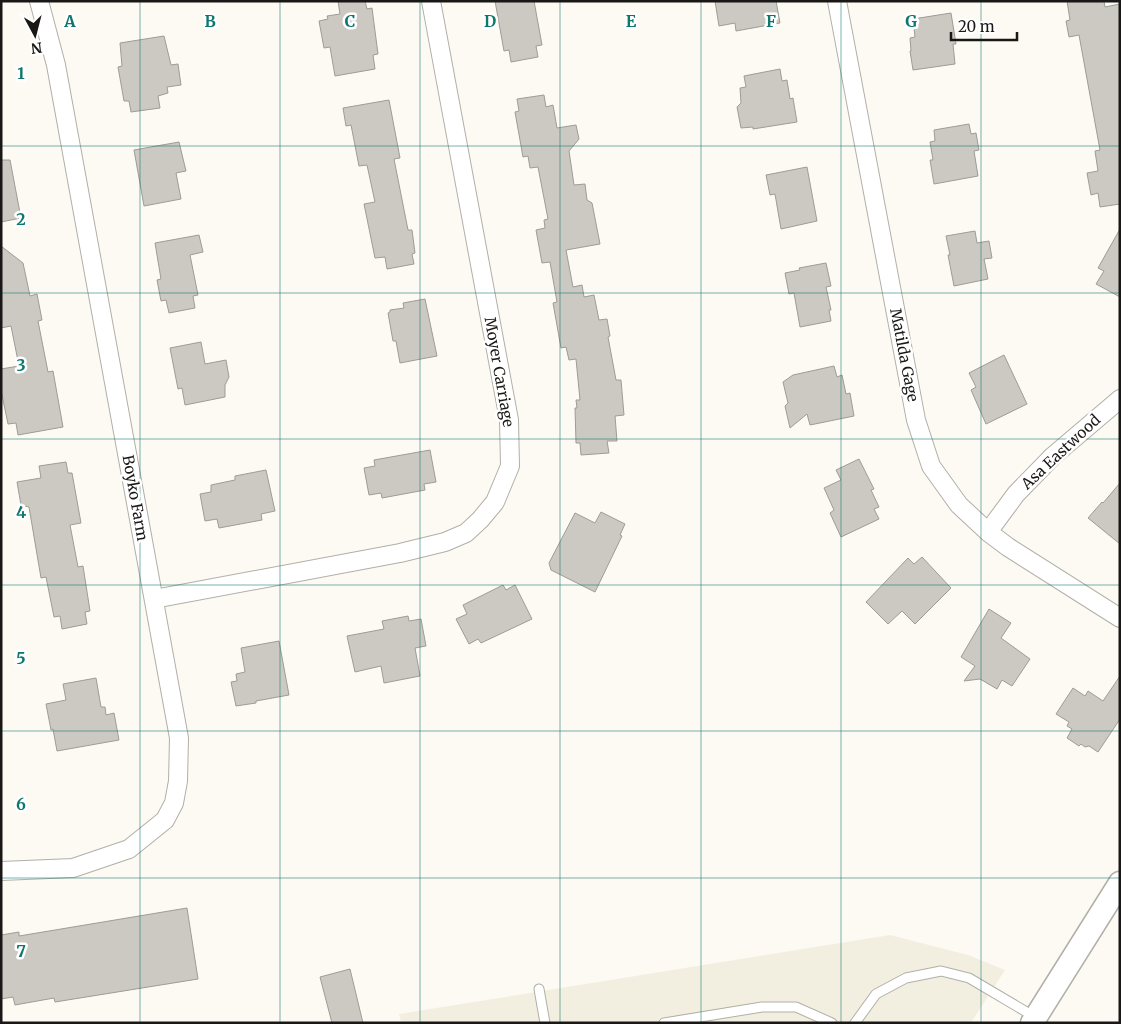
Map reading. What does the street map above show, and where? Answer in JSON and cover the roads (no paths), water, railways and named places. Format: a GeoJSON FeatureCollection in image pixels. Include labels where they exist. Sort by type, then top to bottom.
{"type":"FeatureCollection","features":[{"type":"Feature","properties":{"kind":"street","name":"Boyko Farm"},"geometry":{"type":"LineString","coordinates":[[1,871],[73,868],[129,849],[165,820],[174,803],[178,780],[179,738],[56,65],[39,1]]}},
{"type":"Feature","properties":{"kind":"street","name":"Moyer Carriage"},"geometry":{"type":"LineString","coordinates":[[154,599],[400,553],[445,542],[466,532],[480,520],[495,502],[510,466],[509,420],[431,1]]}},
{"type":"Feature","properties":{"kind":"street","name":"Matilda Gage"},"geometry":{"type":"LineString","coordinates":[[837,1],[916,420],[931,466],[959,505],[988,532],[1008,547],[1120,618]]}},
{"type":"Feature","properties":{"kind":"street","name":"Asa Eastwood"},"geometry":{"type":"LineString","coordinates":[[988,532],[1016,494],[1053,456],[1120,399]]}},
{"type":"Feature","properties":{"kind":"street"},"geometry":{"type":"LineString","coordinates":[[1034,1020],[1120,883]]}},
{"type":"Feature","properties":{"kind":"lane"},"geometry":{"type":"LineString","coordinates":[[855,1023],[876,994],[906,978],[941,971],[969,978],[1034,1020]]}},
{"type":"Feature","properties":{"kind":"lane"},"geometry":{"type":"LineString","coordinates":[[539,989],[546,1023]]}},
{"type":"Feature","properties":{"kind":"lane"},"geometry":{"type":"LineString","coordinates":[[664,1023],[762,1007],[796,1007],[832,1023]]}}]}
